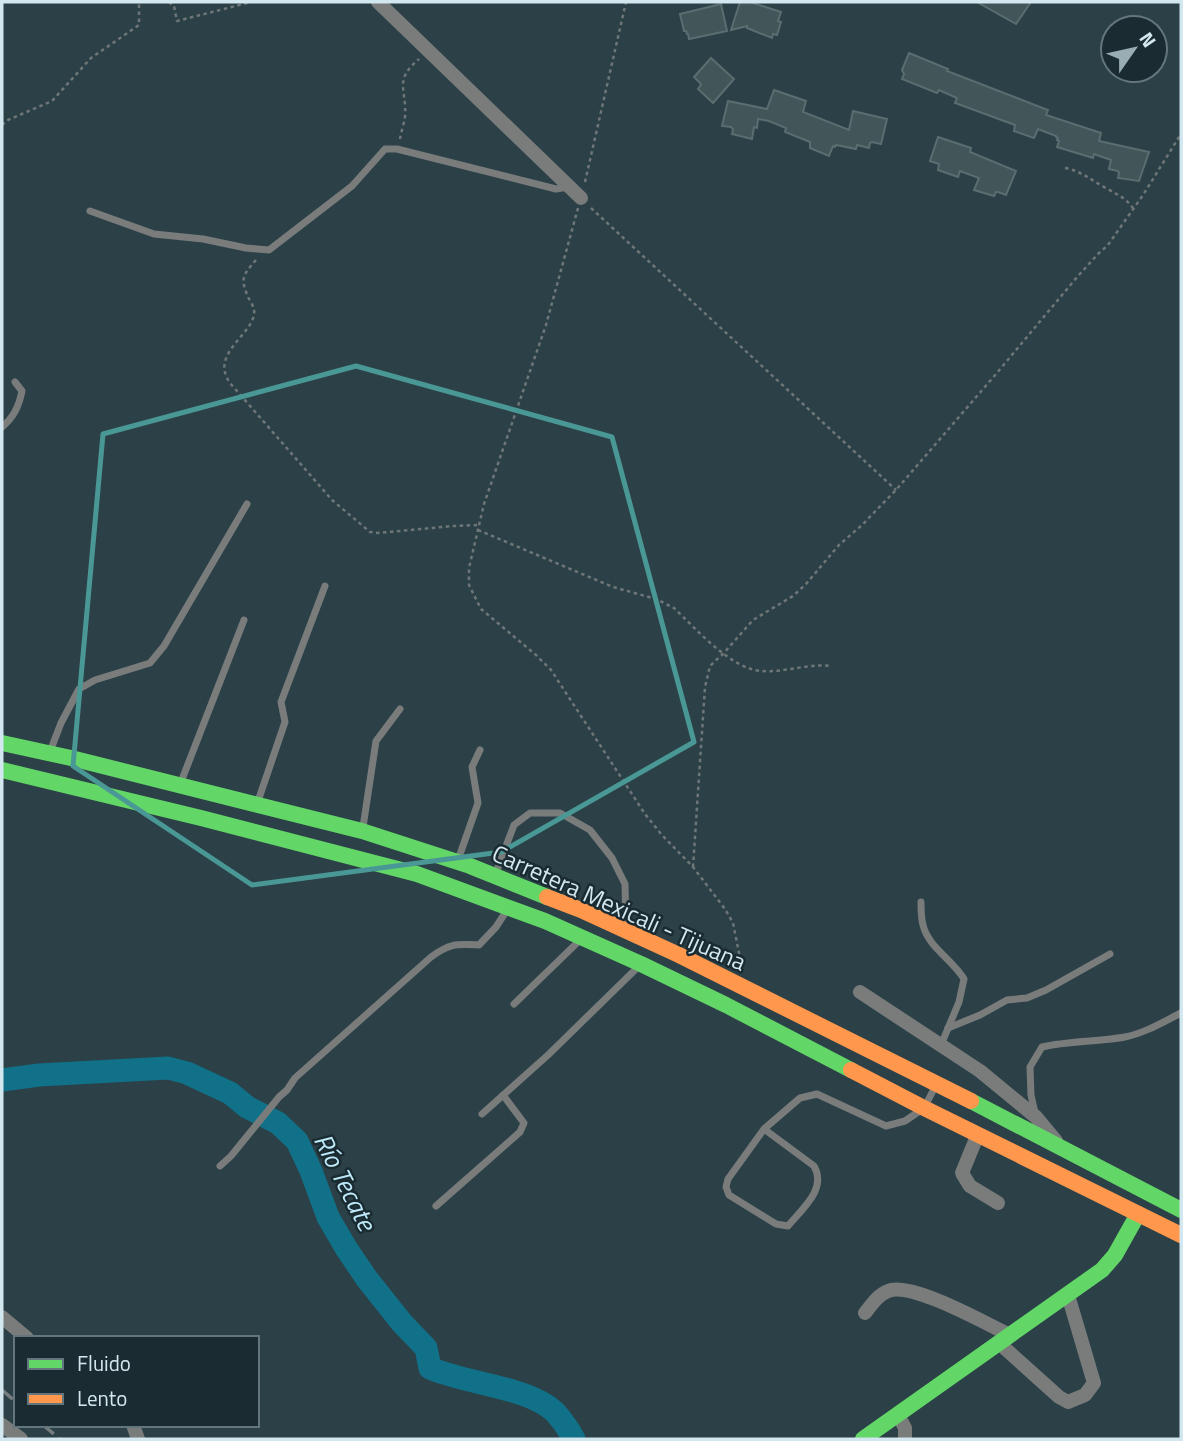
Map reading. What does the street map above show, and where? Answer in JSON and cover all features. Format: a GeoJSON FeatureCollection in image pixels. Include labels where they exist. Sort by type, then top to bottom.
{"type":"FeatureCollection","features":[{"type":"Feature","properties":{"kind":"main road","name":"Carretera Mexicali - Tijuana"},"geometry":{"type":"LineString","coordinates":[[2,743],[362,831],[458,861],[626,930],[679,955],[937,1083],[1181,1210]]}},
{"type":"Feature","properties":{"kind":"main road"},"geometry":{"type":"LineString","coordinates":[[63,785],[56,773],[57,768],[71,758]]}},
{"type":"Feature","properties":{"kind":"main road","name":"Carretera Mexicali - Tijuana"},"geometry":{"type":"LineString","coordinates":[[2,770],[417,874],[508,907],[641,964],[726,1005],[924,1108],[1181,1235]]}},
{"type":"Feature","properties":{"kind":"main road"},"geometry":{"type":"LineString","coordinates":[[863,1439],[1101,1270],[1115,1255],[1138,1214]]}},
{"type":"Feature","properties":{"kind":"street"},"geometry":{"type":"LineString","coordinates":[[378,2],[581,198]]}},
{"type":"Feature","properties":{"kind":"street"},"geometry":{"type":"LineString","coordinates":[[860,992],[979,1071],[1036,1117],[1061,1148]]}},
{"type":"Feature","properties":{"kind":"street"},"geometry":{"type":"LineString","coordinates":[[978,1134],[962,1173],[970,1186],[998,1203]]}},
{"type":"Feature","properties":{"kind":"street"},"geometry":{"type":"LineString","coordinates":[[865,1313],[876,1299],[890,1290],[907,1290],[925,1295],[1004,1339],[1059,1398],[1068,1402],[1086,1395],[1094,1382],[1068,1294]]}},
{"type":"Feature","properties":{"kind":"street"},"geometry":{"type":"LineString","coordinates":[[2,1317],[25,1336]]}},
{"type":"Feature","properties":{"kind":"street"},"geometry":{"type":"LineString","coordinates":[[898,1415],[905,1428],[905,1439]]}},
{"type":"Feature","properties":{"kind":"street"},"geometry":{"type":"LineString","coordinates":[[2,1425],[21,1439]]}},
{"type":"Feature","properties":{"kind":"lane"},"geometry":{"type":"LineString","coordinates":[[90,211],[154,234],[270,250],[352,186],[385,149],[397,149],[556,189],[568,187]]}},
{"type":"Feature","properties":{"kind":"lane"},"geometry":{"type":"LineString","coordinates":[[2,427],[19,407],[22,391],[15,382]]}},
{"type":"Feature","properties":{"kind":"lane"},"geometry":{"type":"LineString","coordinates":[[50,753],[61,723],[79,690],[95,680],[150,663],[164,646],[247,504]]}},
{"type":"Feature","properties":{"kind":"lane"},"geometry":{"type":"LineString","coordinates":[[257,804],[285,722],[281,702],[325,586]]}},
{"type":"Feature","properties":{"kind":"lane"},"geometry":{"type":"LineString","coordinates":[[180,786],[244,620]]}},
{"type":"Feature","properties":{"kind":"lane"},"geometry":{"type":"LineString","coordinates":[[362,831],[376,741],[400,709]]}},
{"type":"Feature","properties":{"kind":"lane"},"geometry":{"type":"LineString","coordinates":[[458,861],[478,803],[472,767],[480,750]]}},
{"type":"Feature","properties":{"kind":"lane"},"geometry":{"type":"LineString","coordinates":[[495,876],[514,825],[530,813],[560,813],[590,830],[612,858],[625,884],[626,930]]}},
{"type":"Feature","properties":{"kind":"lane"},"geometry":{"type":"LineString","coordinates":[[921,902],[923,927],[936,947],[959,969],[964,979],[959,1002],[940,1045]]}},
{"type":"Feature","properties":{"kind":"lane"},"geometry":{"type":"LineString","coordinates":[[220,1166],[295,1079],[445,946],[479,945],[496,927],[508,907]]}},
{"type":"Feature","properties":{"kind":"lane"},"geometry":{"type":"LineString","coordinates":[[514,1004],[582,938]]}},
{"type":"Feature","properties":{"kind":"lane"},"geometry":{"type":"LineString","coordinates":[[948,1028],[1007,1000],[1027,998],[1046,990],[1110,954]]}},
{"type":"Feature","properties":{"kind":"lane"},"geometry":{"type":"LineString","coordinates":[[482,1114],[548,1055],[641,964]]}},
{"type":"Feature","properties":{"kind":"lane"},"geometry":{"type":"LineString","coordinates":[[1036,1117],[1031,1096],[1030,1067],[1041,1047],[1125,1037],[1181,1013]]}},
{"type":"Feature","properties":{"kind":"lane"},"geometry":{"type":"LineString","coordinates":[[764,1129],[814,1166],[819,1175],[817,1190],[788,1226],[776,1224],[729,1195],[726,1187],[728,1179],[764,1129],[800,1098],[817,1094],[887,1126],[905,1121],[924,1108],[937,1083]]}},
{"type":"Feature","properties":{"kind":"lane"},"geometry":{"type":"LineString","coordinates":[[436,1206],[520,1132],[524,1123],[503,1096]]}},
{"type":"Feature","properties":{"kind":"path"},"geometry":{"type":"LineString","coordinates":[[2,125],[52,101],[92,58],[139,24],[139,2]]}},
{"type":"Feature","properties":{"kind":"path"},"geometry":{"type":"LineString","coordinates":[[169,2],[174,6],[177,21],[251,2]]}},
{"type":"Feature","properties":{"kind":"path"},"geometry":{"type":"LineString","coordinates":[[626,2],[581,198],[547,324],[484,504],[470,559],[469,585],[481,609],[546,663],[645,814],[693,867],[725,909],[733,923],[740,963],[750,992]]}},
{"type":"Feature","properties":{"kind":"path"},"geometry":{"type":"LineString","coordinates":[[397,149],[405,112],[404,77],[407,70],[424,55]]}},
{"type":"Feature","properties":{"kind":"path"},"geometry":{"type":"LineString","coordinates":[[693,867],[705,687],[710,666],[753,620],[793,596],[806,584],[839,545],[896,490],[1078,276],[1108,245],[1181,134]]}},
{"type":"Feature","properties":{"kind":"path"},"geometry":{"type":"LineString","coordinates":[[1065,168],[1087,175],[1125,198],[1133,208]]}},
{"type":"Feature","properties":{"kind":"path"},"geometry":{"type":"LineString","coordinates":[[581,198],[896,490]]}},
{"type":"Feature","properties":{"kind":"path"},"geometry":{"type":"LineString","coordinates":[[270,250],[256,260],[243,278],[254,314],[224,362],[224,375],[332,500],[370,532],[453,526],[479,527],[613,587],[666,602],[723,654],[759,671],[831,666]]}},
{"type":"Feature","properties":{"kind":"highlighted area"},"geometry":{"type":"Polygon","coordinates":[[[356,366],[612,437],[694,742],[501,852],[252,885],[73,766],[103,434],[356,366]]]}},
{"type":"Feature","properties":{"kind":"building"},"geometry":{"type":"Polygon","coordinates":[[[740,2],[750,2],[781,12],[777,35],[773,34],[772,38],[747,26],[731,30],[740,2]]]}},
{"type":"Feature","properties":{"kind":"building"},"geometry":{"type":"Polygon","coordinates":[[[977,2],[1031,2],[1016,24],[977,2]]]}},
{"type":"Feature","properties":{"kind":"building"},"geometry":{"type":"Polygon","coordinates":[[[721,4],[727,31],[689,39],[680,14],[721,4]]]}},
{"type":"Feature","properties":{"kind":"building"},"geometry":{"type":"Polygon","coordinates":[[[909,53],[948,69],[947,71],[1048,110],[1046,115],[1101,133],[1099,141],[1149,152],[1139,181],[1118,178],[1118,171],[1109,169],[1111,160],[1094,154],[1093,158],[1057,147],[1059,141],[1056,136],[1038,129],[1034,138],[1014,131],[1015,125],[955,103],[957,98],[902,79],[902,70],[909,53]]]}},
{"type":"Feature","properties":{"kind":"building"},"geometry":{"type":"Polygon","coordinates":[[[711,58],[734,79],[713,103],[698,89],[701,85],[694,77],[711,58]]]}},
{"type":"Feature","properties":{"kind":"building"},"geometry":{"type":"Polygon","coordinates":[[[774,90],[806,101],[803,112],[849,130],[853,111],[887,119],[881,144],[872,142],[869,148],[857,145],[856,149],[836,145],[829,156],[810,148],[810,142],[785,132],[786,128],[769,121],[758,119],[752,139],[732,134],[731,127],[722,126],[728,101],[767,109],[774,90]]]}},
{"type":"Feature","properties":{"kind":"building"},"geometry":{"type":"Polygon","coordinates":[[[938,137],[971,148],[970,152],[1016,171],[1006,195],[996,192],[994,196],[974,190],[979,178],[960,171],[958,177],[938,170],[939,164],[930,161],[938,137]]]}},
{"type":"Feature","properties":{"kind":"waterway","name":"Río Tecate"},"geometry":{"type":"LineString","coordinates":[[2,1080],[39,1075],[168,1068],[187,1073],[230,1093],[247,1107],[278,1123],[297,1141],[328,1217],[346,1248],[402,1323],[426,1348],[430,1368],[512,1391],[543,1403],[555,1412],[574,1439]]}},
{"type":"Feature","properties":{"kind":"railway"},"geometry":{"type":"LineString","coordinates":[[2,1390],[14,1400]]}},
{"type":"Feature","properties":{"kind":"railway"},"geometry":{"type":"LineString","coordinates":[[45,1427],[60,1439]]}},
{"type":"Feature","properties":{"kind":"traffic: fast"},"geometry":{"type":"LineString","coordinates":[[2,743],[362,831],[470,866],[547,897]]}},
{"type":"Feature","properties":{"kind":"traffic: fast"},"geometry":{"type":"LineString","coordinates":[[2,770],[417,874],[545,921],[641,964],[851,1070]]}},
{"type":"Feature","properties":{"kind":"traffic: fast"},"geometry":{"type":"LineString","coordinates":[[971,1101],[1181,1210]]}},
{"type":"Feature","properties":{"kind":"traffic: fast"},"geometry":{"type":"LineString","coordinates":[[863,1439],[1102,1270],[1115,1255],[1138,1214]]}},
{"type":"Feature","properties":{"kind":"traffic: slow"},"geometry":{"type":"LineString","coordinates":[[547,897],[679,955],[971,1101]]}},
{"type":"Feature","properties":{"kind":"traffic: slow"},"geometry":{"type":"LineString","coordinates":[[851,1070],[1181,1235]]}}]}
